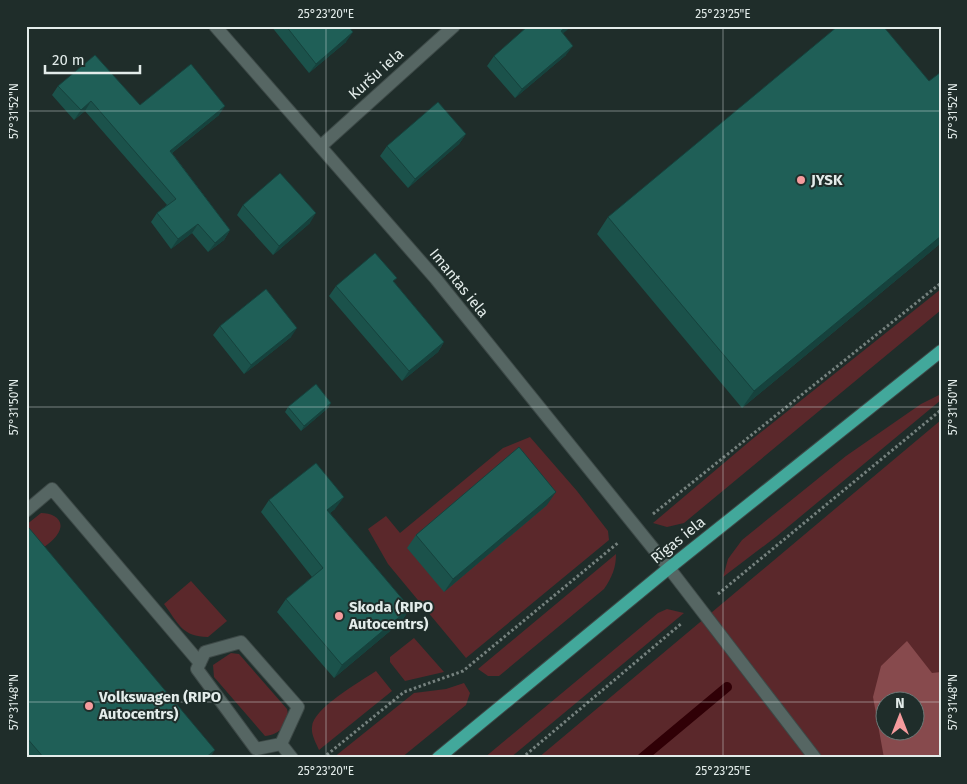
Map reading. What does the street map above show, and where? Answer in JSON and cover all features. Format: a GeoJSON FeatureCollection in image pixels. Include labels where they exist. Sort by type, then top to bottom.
{"type":"FeatureCollection","features":[{"type":"Feature","properties":{"kind":"main road","name":"Rīgas iela"},"geometry":{"type":"LineString","coordinates":[[438,758],[669,568],[941,350]]}},
{"type":"Feature","properties":{"kind":"street","name":"Imantas iela"},"geometry":{"type":"LineString","coordinates":[[215,26],[436,279],[669,568],[815,758]]}},
{"type":"Feature","properties":{"kind":"street","name":"Kuršu iela"},"geometry":{"type":"LineString","coordinates":[[321,146],[454,26]]}},
{"type":"Feature","properties":{"kind":"street"},"geometry":{"type":"LineString","coordinates":[[26,511],[52,489],[200,663]]}},
{"type":"Feature","properties":{"kind":"street"},"geometry":{"type":"LineString","coordinates":[[241,642],[298,707],[281,744],[256,749],[197,669],[206,652],[241,642]]}},
{"type":"Feature","properties":{"kind":"street"},"geometry":{"type":"LineString","coordinates":[[281,744],[292,758]]}},
{"type":"Feature","properties":{"kind":"path"},"geometry":{"type":"LineString","coordinates":[[649,517],[941,282]]}},
{"type":"Feature","properties":{"kind":"path"},"geometry":{"type":"LineString","coordinates":[[729,584],[941,410]]}},
{"type":"Feature","properties":{"kind":"path"},"geometry":{"type":"LineString","coordinates":[[323,758],[404,692],[463,671],[608,550]]}},
{"type":"Feature","properties":{"kind":"path"},"geometry":{"type":"LineString","coordinates":[[522,758],[688,619]]}},
{"type":"Feature","properties":{"kind":"shaded area"},"geometry":{"type":"Polygon","coordinates":[[[941,289],[941,310],[684,523],[667,527],[653,523],[750,441],[941,289]]]}},
{"type":"Feature","properties":{"kind":"shaded area"},"geometry":{"type":"Polygon","coordinates":[[[941,394],[941,400],[777,536],[723,577],[728,559],[742,540],[846,456],[921,404],[941,394]]]}},
{"type":"Feature","properties":{"kind":"shaded area"},"geometry":{"type":"Polygon","coordinates":[[[941,420],[941,758],[538,758],[941,420]]]}},
{"type":"Feature","properties":{"kind":"shaded area"},"geometry":{"type":"Polygon","coordinates":[[[530,437],[577,491],[608,531],[609,540],[466,658],[388,564],[368,529],[386,516],[400,533],[503,448],[530,437]]]}},
{"type":"Feature","properties":{"kind":"shaded area"},"geometry":{"type":"Polygon","coordinates":[[[41,513],[54,516],[58,519],[61,526],[55,537],[39,551],[26,537],[26,525],[41,513]]]}},
{"type":"Feature","properties":{"kind":"shaded area"},"geometry":{"type":"Polygon","coordinates":[[[616,554],[613,572],[604,589],[499,676],[488,676],[478,669],[616,554]]]}},
{"type":"Feature","properties":{"kind":"shaded area"},"geometry":{"type":"Polygon","coordinates":[[[191,581],[227,621],[208,637],[192,635],[186,632],[177,623],[164,604],[191,581]]]}},
{"type":"Feature","properties":{"kind":"shaded area"},"geometry":{"type":"Polygon","coordinates":[[[667,609],[684,613],[510,758],[484,758],[658,613],[667,609]]]}},
{"type":"Feature","properties":{"kind":"shaded area"},"geometry":{"type":"Polygon","coordinates":[[[414,638],[444,672],[405,681],[390,662],[390,657],[414,638]]]}},
{"type":"Feature","properties":{"kind":"shaded area"},"geometry":{"type":"Polygon","coordinates":[[[907,641],[932,673],[941,672],[941,758],[884,758],[881,742],[924,742],[924,692],[874,692],[881,666],[907,641]]]}},
{"type":"Feature","properties":{"kind":"shaded area"},"geometry":{"type":"Polygon","coordinates":[[[231,653],[239,654],[287,709],[287,719],[279,731],[265,736],[214,677],[213,665],[231,653]]]}},
{"type":"Feature","properties":{"kind":"shaded area"},"geometry":{"type":"Polygon","coordinates":[[[376,671],[392,691],[319,750],[312,733],[314,720],[338,696],[376,671]]]}},
{"type":"Feature","properties":{"kind":"shaded area"},"geometry":{"type":"Polygon","coordinates":[[[464,683],[470,693],[466,705],[401,758],[333,758],[414,693],[446,689],[464,683]]]}},
{"type":"Feature","properties":{"kind":"building"},"geometry":{"type":"Polygon","coordinates":[[[286,26],[348,26],[353,32],[316,64],[286,26]]]}},
{"type":"Feature","properties":{"kind":"building"},"geometry":{"type":"Polygon","coordinates":[[[528,26],[567,26],[561,31],[573,46],[522,89],[494,56],[528,26]]]}},
{"type":"Feature","properties":{"kind":"building","name":"JYSK"},"geometry":{"type":"Polygon","coordinates":[[[838,26],[883,26],[929,81],[941,72],[941,236],[754,391],[608,217],[838,26]]]}},
{"type":"Feature","properties":{"kind":"building"},"geometry":{"type":"Polygon","coordinates":[[[95,55],[140,105],[191,64],[225,106],[170,151],[230,230],[215,243],[198,224],[178,239],[157,213],[176,199],[91,101],[81,110],[58,86],[95,55]]]}},
{"type":"Feature","properties":{"kind":"building"},"geometry":{"type":"Polygon","coordinates":[[[438,102],[466,134],[415,179],[387,146],[438,102]]]}},
{"type":"Feature","properties":{"kind":"building"},"geometry":{"type":"Polygon","coordinates":[[[280,173],[316,213],[279,246],[243,205],[280,173]]]}},
{"type":"Feature","properties":{"kind":"building"},"geometry":{"type":"Polygon","coordinates":[[[375,253],[397,278],[393,281],[444,342],[409,371],[336,286],[375,253]]]}},
{"type":"Feature","properties":{"kind":"building"},"geometry":{"type":"Polygon","coordinates":[[[266,289],[297,328],[251,365],[220,326],[266,289]]]}},
{"type":"Feature","properties":{"kind":"building"},"geometry":{"type":"Polygon","coordinates":[[[316,384],[331,403],[304,426],[288,407],[316,384]]]}},
{"type":"Feature","properties":{"kind":"building"},"geometry":{"type":"Polygon","coordinates":[[[519,447],[556,492],[453,579],[416,535],[519,447]]]}},
{"type":"Feature","properties":{"kind":"building"},"geometry":{"type":"Polygon","coordinates":[[[316,463],[344,497],[327,510],[410,608],[342,665],[286,599],[323,568],[269,500],[316,463]]]}},
{"type":"Feature","properties":{"kind":"building","name":"Volkswagen (RIPO Autocentrs)"},"geometry":{"type":"Polygon","coordinates":[[[29,528],[215,750],[205,758],[44,758],[26,737],[26,530],[29,528]]]}},
{"type":"Feature","properties":{"kind":"waterway"},"geometry":{"type":"LineString","coordinates":[[642,758],[727,687]]}},
{"type":"Feature","properties":{"kind":"place","name":"JYSK"},"geometry":{"type":"Point","coordinates":[801,180]}},
{"type":"Feature","properties":{"kind":"place","name":"Skoda (RIPO Autocentrs)"},"geometry":{"type":"Point","coordinates":[339,616]}},
{"type":"Feature","properties":{"kind":"place","name":"Volkswagen (RIPO Autocentrs)"},"geometry":{"type":"Point","coordinates":[89,706]}}]}
